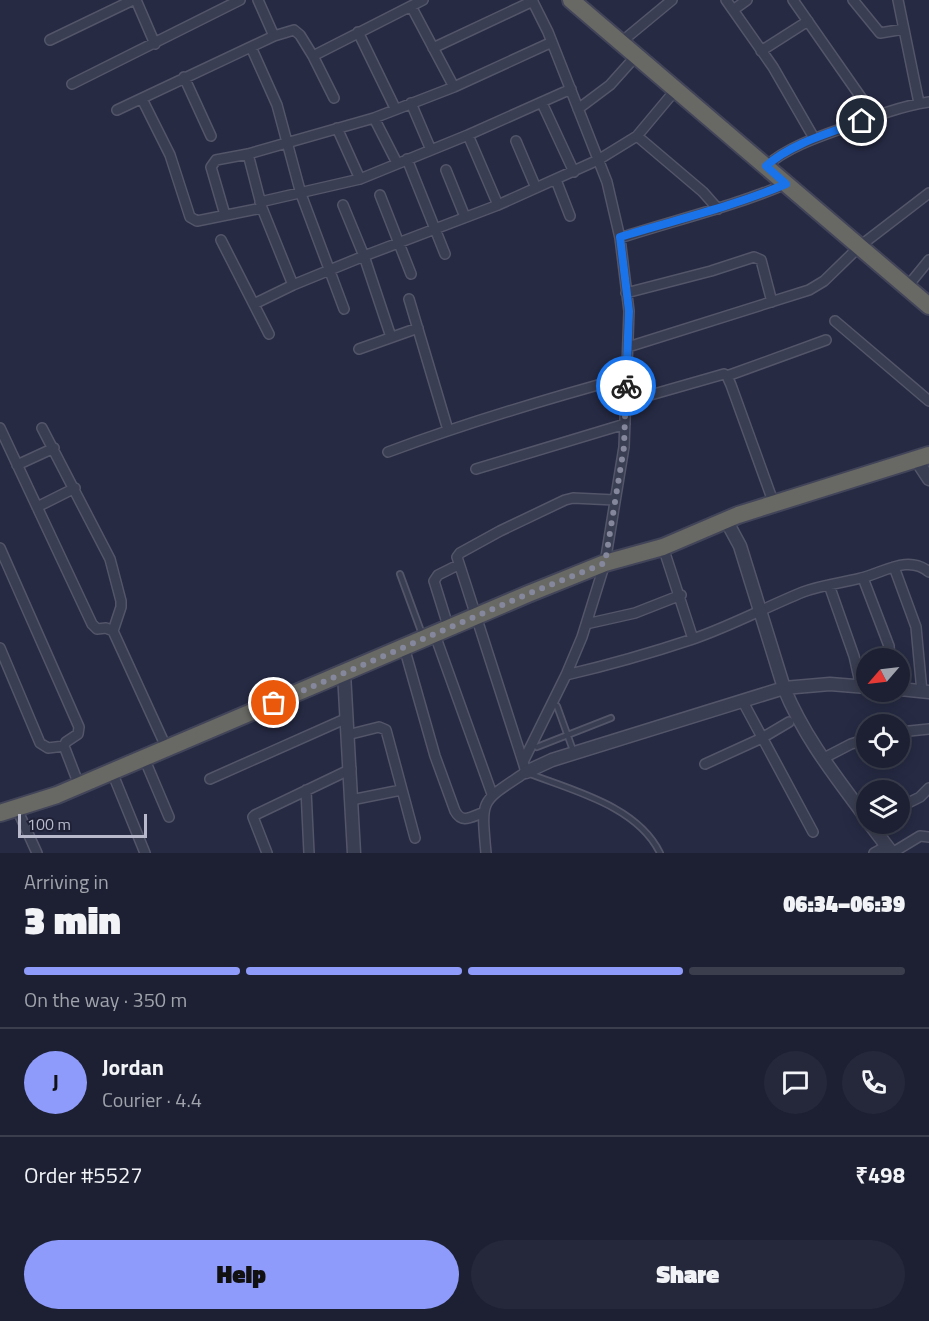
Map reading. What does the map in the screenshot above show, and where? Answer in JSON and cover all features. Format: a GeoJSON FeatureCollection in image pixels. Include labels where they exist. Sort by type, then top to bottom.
{"type":"FeatureCollection","features":[{"type":"Feature","properties":{"kind":"highway"},"geometry":{"type":"LineString","coordinates":[[571,0],[623,40],[863,244],[909,284],[929,306]]}},
{"type":"Feature","properties":{"kind":"highway"},"geometry":{"type":"LineString","coordinates":[[583,0],[636,56],[678,87]]}},
{"type":"Feature","properties":{"kind":"highway"},"geometry":{"type":"LineString","coordinates":[[769,164],[786,184],[863,244]]}},
{"type":"Feature","properties":{"kind":"highway"},"geometry":{"type":"LineString","coordinates":[[909,284],[929,295]]}},
{"type":"Feature","properties":{"kind":"highway"},"geometry":{"type":"LineString","coordinates":[[5,811],[79,786],[605,563],[663,547],[726,520],[922,457]]}},
{"type":"Feature","properties":{"kind":"street"},"geometry":{"type":"LineString","coordinates":[[50,40],[134,0],[155,44]]}},
{"type":"Feature","properties":{"kind":"street"},"geometry":{"type":"LineString","coordinates":[[72,84],[240,0]]}},
{"type":"Feature","properties":{"kind":"street"},"geometry":{"type":"LineString","coordinates":[[258,0],[274,36]]}},
{"type":"Feature","properties":{"kind":"street"},"geometry":{"type":"LineString","coordinates":[[313,56],[423,0]]}},
{"type":"Feature","properties":{"kind":"street"},"geometry":{"type":"LineString","coordinates":[[623,40],[672,0]]}},
{"type":"Feature","properties":{"kind":"street"},"geometry":{"type":"LineString","coordinates":[[726,0],[785,87],[814,138]]}},
{"type":"Feature","properties":{"kind":"street"},"geometry":{"type":"LineString","coordinates":[[733,10],[747,0]]}},
{"type":"Feature","properties":{"kind":"street"},"geometry":{"type":"LineString","coordinates":[[793,0],[874,116]]}},
{"type":"Feature","properties":{"kind":"street"},"geometry":{"type":"LineString","coordinates":[[854,0],[880,33],[904,29]]}},
{"type":"Feature","properties":{"kind":"street"},"geometry":{"type":"LineString","coordinates":[[898,0],[919,103]]}},
{"type":"Feature","properties":{"kind":"street"},"geometry":{"type":"LineString","coordinates":[[433,48],[532,1],[552,42],[607,182],[620,237],[629,311],[624,447],[605,563],[586,624],[525,767]]}},
{"type":"Feature","properties":{"kind":"street"},"geometry":{"type":"LineString","coordinates":[[411,6],[454,87]]}},
{"type":"Feature","properties":{"kind":"street"},"geometry":{"type":"LineString","coordinates":[[761,51],[808,21]]}},
{"type":"Feature","properties":{"kind":"street"},"geometry":{"type":"LineString","coordinates":[[117,110],[274,36],[294,30],[300,35],[313,56],[334,98]]}},
{"type":"Feature","properties":{"kind":"street"},"geometry":{"type":"LineString","coordinates":[[358,32],[395,108]]}},
{"type":"Feature","properties":{"kind":"street"},"geometry":{"type":"LineString","coordinates":[[225,215],[211,167],[216,160],[248,154],[374,118],[454,87],[552,42]]}},
{"type":"Feature","properties":{"kind":"street"},"geometry":{"type":"LineString","coordinates":[[251,47],[278,105],[301,194],[344,309]]}},
{"type":"Feature","properties":{"kind":"street"},"geometry":{"type":"LineString","coordinates":[[578,109],[610,85],[636,56]]}},
{"type":"Feature","properties":{"kind":"street"},"geometry":{"type":"LineString","coordinates":[[184,77],[210,136]]}},
{"type":"Feature","properties":{"kind":"street"},"geometry":{"type":"LineString","coordinates":[[254,304],[293,285],[364,256],[498,205],[598,160],[637,136],[678,87]]}},
{"type":"Feature","properties":{"kind":"street"},"geometry":{"type":"LineString","coordinates":[[142,99],[170,155],[190,217],[197,221],[360,179],[468,135],[571,89]]}},
{"type":"Feature","properties":{"kind":"street"},"geometry":{"type":"LineString","coordinates":[[769,164],[814,138],[874,116],[929,102]]}},
{"type":"Feature","properties":{"kind":"street"},"geometry":{"type":"LineString","coordinates":[[411,103],[431,150]]}},
{"type":"Feature","properties":{"kind":"street"},"geometry":{"type":"LineString","coordinates":[[542,103],[574,172]]}},
{"type":"Feature","properties":{"kind":"street"},"geometry":{"type":"LineString","coordinates":[[374,118],[397,163]]}},
{"type":"Feature","properties":{"kind":"street"},"geometry":{"type":"LineString","coordinates":[[338,128],[360,179]]}},
{"type":"Feature","properties":{"kind":"street"},"geometry":{"type":"LineString","coordinates":[[468,135],[498,205]]}},
{"type":"Feature","properties":{"kind":"street"},"geometry":{"type":"LineString","coordinates":[[637,136],[703,192],[718,209]]}},
{"type":"Feature","properties":{"kind":"street"},"geometry":{"type":"LineString","coordinates":[[516,141],[536,188]]}},
{"type":"Feature","properties":{"kind":"street"},"geometry":{"type":"LineString","coordinates":[[248,154],[261,205],[293,285]]}},
{"type":"Feature","properties":{"kind":"street"},"geometry":{"type":"LineString","coordinates":[[407,159],[445,254]]}},
{"type":"Feature","properties":{"kind":"street"},"geometry":{"type":"LineString","coordinates":[[446,170],[465,217]]}},
{"type":"Feature","properties":{"kind":"street"},"geometry":{"type":"LineString","coordinates":[[555,180],[570,216]]}},
{"type":"Feature","properties":{"kind":"street"},"geometry":{"type":"LineString","coordinates":[[620,237],[753,198],[786,184]]}},
{"type":"Feature","properties":{"kind":"street"},"geometry":{"type":"LineString","coordinates":[[628,347],[809,290],[824,281],[863,244],[929,193]]}},
{"type":"Feature","properties":{"kind":"street"},"geometry":{"type":"LineString","coordinates":[[380,195],[411,274]]}},
{"type":"Feature","properties":{"kind":"street"},"geometry":{"type":"LineString","coordinates":[[343,205],[364,256],[391,337]]}},
{"type":"Feature","properties":{"kind":"street"},"geometry":{"type":"LineString","coordinates":[[221,240],[269,334]]}},
{"type":"Feature","properties":{"kind":"street"},"geometry":{"type":"LineString","coordinates":[[626,292],[711,271],[754,257],[761,260],[772,302]]}},
{"type":"Feature","properties":{"kind":"street"},"geometry":{"type":"LineString","coordinates":[[909,284],[929,260]]}},
{"type":"Feature","properties":{"kind":"street"},"geometry":{"type":"LineString","coordinates":[[409,299],[448,430]]}},
{"type":"Feature","properties":{"kind":"street"},"geometry":{"type":"LineString","coordinates":[[836,321],[929,401]]}},
{"type":"Feature","properties":{"kind":"street"},"geometry":{"type":"LineString","coordinates":[[359,349],[418,328]]}},
{"type":"Feature","properties":{"kind":"street"},"geometry":{"type":"LineString","coordinates":[[626,402],[717,375],[727,376],[826,340]]}},
{"type":"Feature","properties":{"kind":"street"},"geometry":{"type":"LineString","coordinates":[[727,376],[774,504]]}},
{"type":"Feature","properties":{"kind":"street"},"geometry":{"type":"LineString","coordinates":[[388,452],[448,430],[562,394],[627,377]]}},
{"type":"Feature","properties":{"kind":"street"},"geometry":{"type":"LineString","coordinates":[[476,469],[625,424]]}},
{"type":"Feature","properties":{"kind":"street"},"geometry":{"type":"LineString","coordinates":[[0,428],[92,624],[96,629],[106,628],[113,631],[167,749]]}},
{"type":"Feature","properties":{"kind":"street"},"geometry":{"type":"LineString","coordinates":[[42,428],[110,559],[120,592],[121,608],[113,631]]}},
{"type":"Feature","properties":{"kind":"street"},"geometry":{"type":"LineString","coordinates":[[17,465],[54,448]]}},
{"type":"Feature","properties":{"kind":"street"},"geometry":{"type":"LineString","coordinates":[[922,457],[929,478]]}},
{"type":"Feature","properties":{"kind":"street"},"geometry":{"type":"LineString","coordinates":[[37,507],[75,488]]}},
{"type":"Feature","properties":{"kind":"street"},"geometry":{"type":"LineString","coordinates":[[525,767],[457,557],[459,553],[558,502],[573,498],[615,500]]}},
{"type":"Feature","properties":{"kind":"street"},"geometry":{"type":"LineString","coordinates":[[726,520],[740,546],[793,710],[822,759],[856,804]]}},
{"type":"Feature","properties":{"kind":"street"},"geometry":{"type":"LineString","coordinates":[[663,547],[681,595],[693,639]]}},
{"type":"Feature","properties":{"kind":"street"},"geometry":{"type":"LineString","coordinates":[[0,548],[79,727],[78,734],[64,746],[48,748],[40,742],[0,648]]}},
{"type":"Feature","properties":{"kind":"street"},"geometry":{"type":"LineString","coordinates":[[566,675],[623,661],[693,639],[805,591],[916,563],[929,572]]}},
{"type":"Feature","properties":{"kind":"street"},"geometry":{"type":"LineString","coordinates":[[458,565],[438,575],[434,581],[436,634],[492,794]]}},
{"type":"Feature","properties":{"kind":"street"},"geometry":{"type":"LineString","coordinates":[[894,567],[916,627],[925,692],[910,690]]}},
{"type":"Feature","properties":{"kind":"street"},"geometry":{"type":"LineString","coordinates":[[863,578],[889,648]]}},
{"type":"Feature","properties":{"kind":"street"},"geometry":{"type":"LineString","coordinates":[[829,585],[856,662]]}},
{"type":"Feature","properties":{"kind":"street"},"geometry":{"type":"LineString","coordinates":[[586,624],[635,613],[681,595]]}},
{"type":"Feature","properties":{"kind":"street"},"geometry":{"type":"LineString","coordinates":[[404,647],[435,756],[455,811],[460,818],[464,819],[482,813]]}},
{"type":"Feature","properties":{"kind":"street"},"geometry":{"type":"LineString","coordinates":[[344,673],[354,853]]}},
{"type":"Feature","properties":{"kind":"street"},"geometry":{"type":"LineString","coordinates":[[486,853],[482,813],[492,794],[525,767],[784,688],[830,684],[856,686]]}},
{"type":"Feature","properties":{"kind":"street"},"geometry":{"type":"LineString","coordinates":[[742,700],[813,832]]}},
{"type":"Feature","properties":{"kind":"street"},"geometry":{"type":"LineString","coordinates":[[210,779],[345,719]]}},
{"type":"Feature","properties":{"kind":"street"},"geometry":{"type":"LineString","coordinates":[[705,764],[762,738],[789,722]]}},
{"type":"Feature","properties":{"kind":"street"},"geometry":{"type":"LineString","coordinates":[[347,735],[379,727],[385,728],[415,838]]}},
{"type":"Feature","properties":{"kind":"street"},"geometry":{"type":"LineString","coordinates":[[910,731],[929,729]]}},
{"type":"Feature","properties":{"kind":"street"},"geometry":{"type":"LineString","coordinates":[[822,759],[856,743]]}},
{"type":"Feature","properties":{"kind":"street"},"geometry":{"type":"LineString","coordinates":[[64,746],[79,786]]}},
{"type":"Feature","properties":{"kind":"street"},"geometry":{"type":"LineString","coordinates":[[144,758],[169,817]]}},
{"type":"Feature","properties":{"kind":"street"},"geometry":{"type":"LineString","coordinates":[[267,853],[253,817],[259,812],[351,769]]}},
{"type":"Feature","properties":{"kind":"street"},"geometry":{"type":"LineString","coordinates":[[112,772],[145,853]]}},
{"type":"Feature","properties":{"kind":"street"},"geometry":{"type":"LineString","coordinates":[[910,802],[920,797],[929,788]]}},
{"type":"Feature","properties":{"kind":"street"},"geometry":{"type":"LineString","coordinates":[[306,790],[309,853]]}},
{"type":"Feature","properties":{"kind":"street"},"geometry":{"type":"LineString","coordinates":[[351,800],[401,790]]}},
{"type":"Feature","properties":{"kind":"street"},"geometry":{"type":"LineString","coordinates":[[5,811],[37,853]]}},
{"type":"Feature","properties":{"kind":"street"},"geometry":{"type":"LineString","coordinates":[[877,834],[890,851]]}},
{"type":"Feature","properties":{"kind":"street"},"geometry":{"type":"LineString","coordinates":[[874,853],[890,851],[927,835]]}},
{"type":"Feature","properties":{"kind":"lane"},"geometry":{"type":"LineString","coordinates":[[400,574],[436,634]]}},
{"type":"Feature","properties":{"kind":"lane"},"geometry":{"type":"LineString","coordinates":[[557,706],[574,753]]}},
{"type":"Feature","properties":{"kind":"lane"},"geometry":{"type":"LineString","coordinates":[[537,747],[611,718]]}},
{"type":"Feature","properties":{"kind":"lane"},"geometry":{"type":"LineString","coordinates":[[525,767],[623,812],[653,838],[660,853]]}},
{"type":"Feature","properties":{"kind":"way so far"},"geometry":{"type":"LineString","coordinates":[[274,703],[605,563],[624,447],[626,386]]}},
{"type":"Feature","properties":{"kind":"route"},"geometry":{"type":"LineString","coordinates":[[626,386],[629,311],[620,237],[736,204],[786,184],[766,166],[814,138],[862,121]]}}]}
